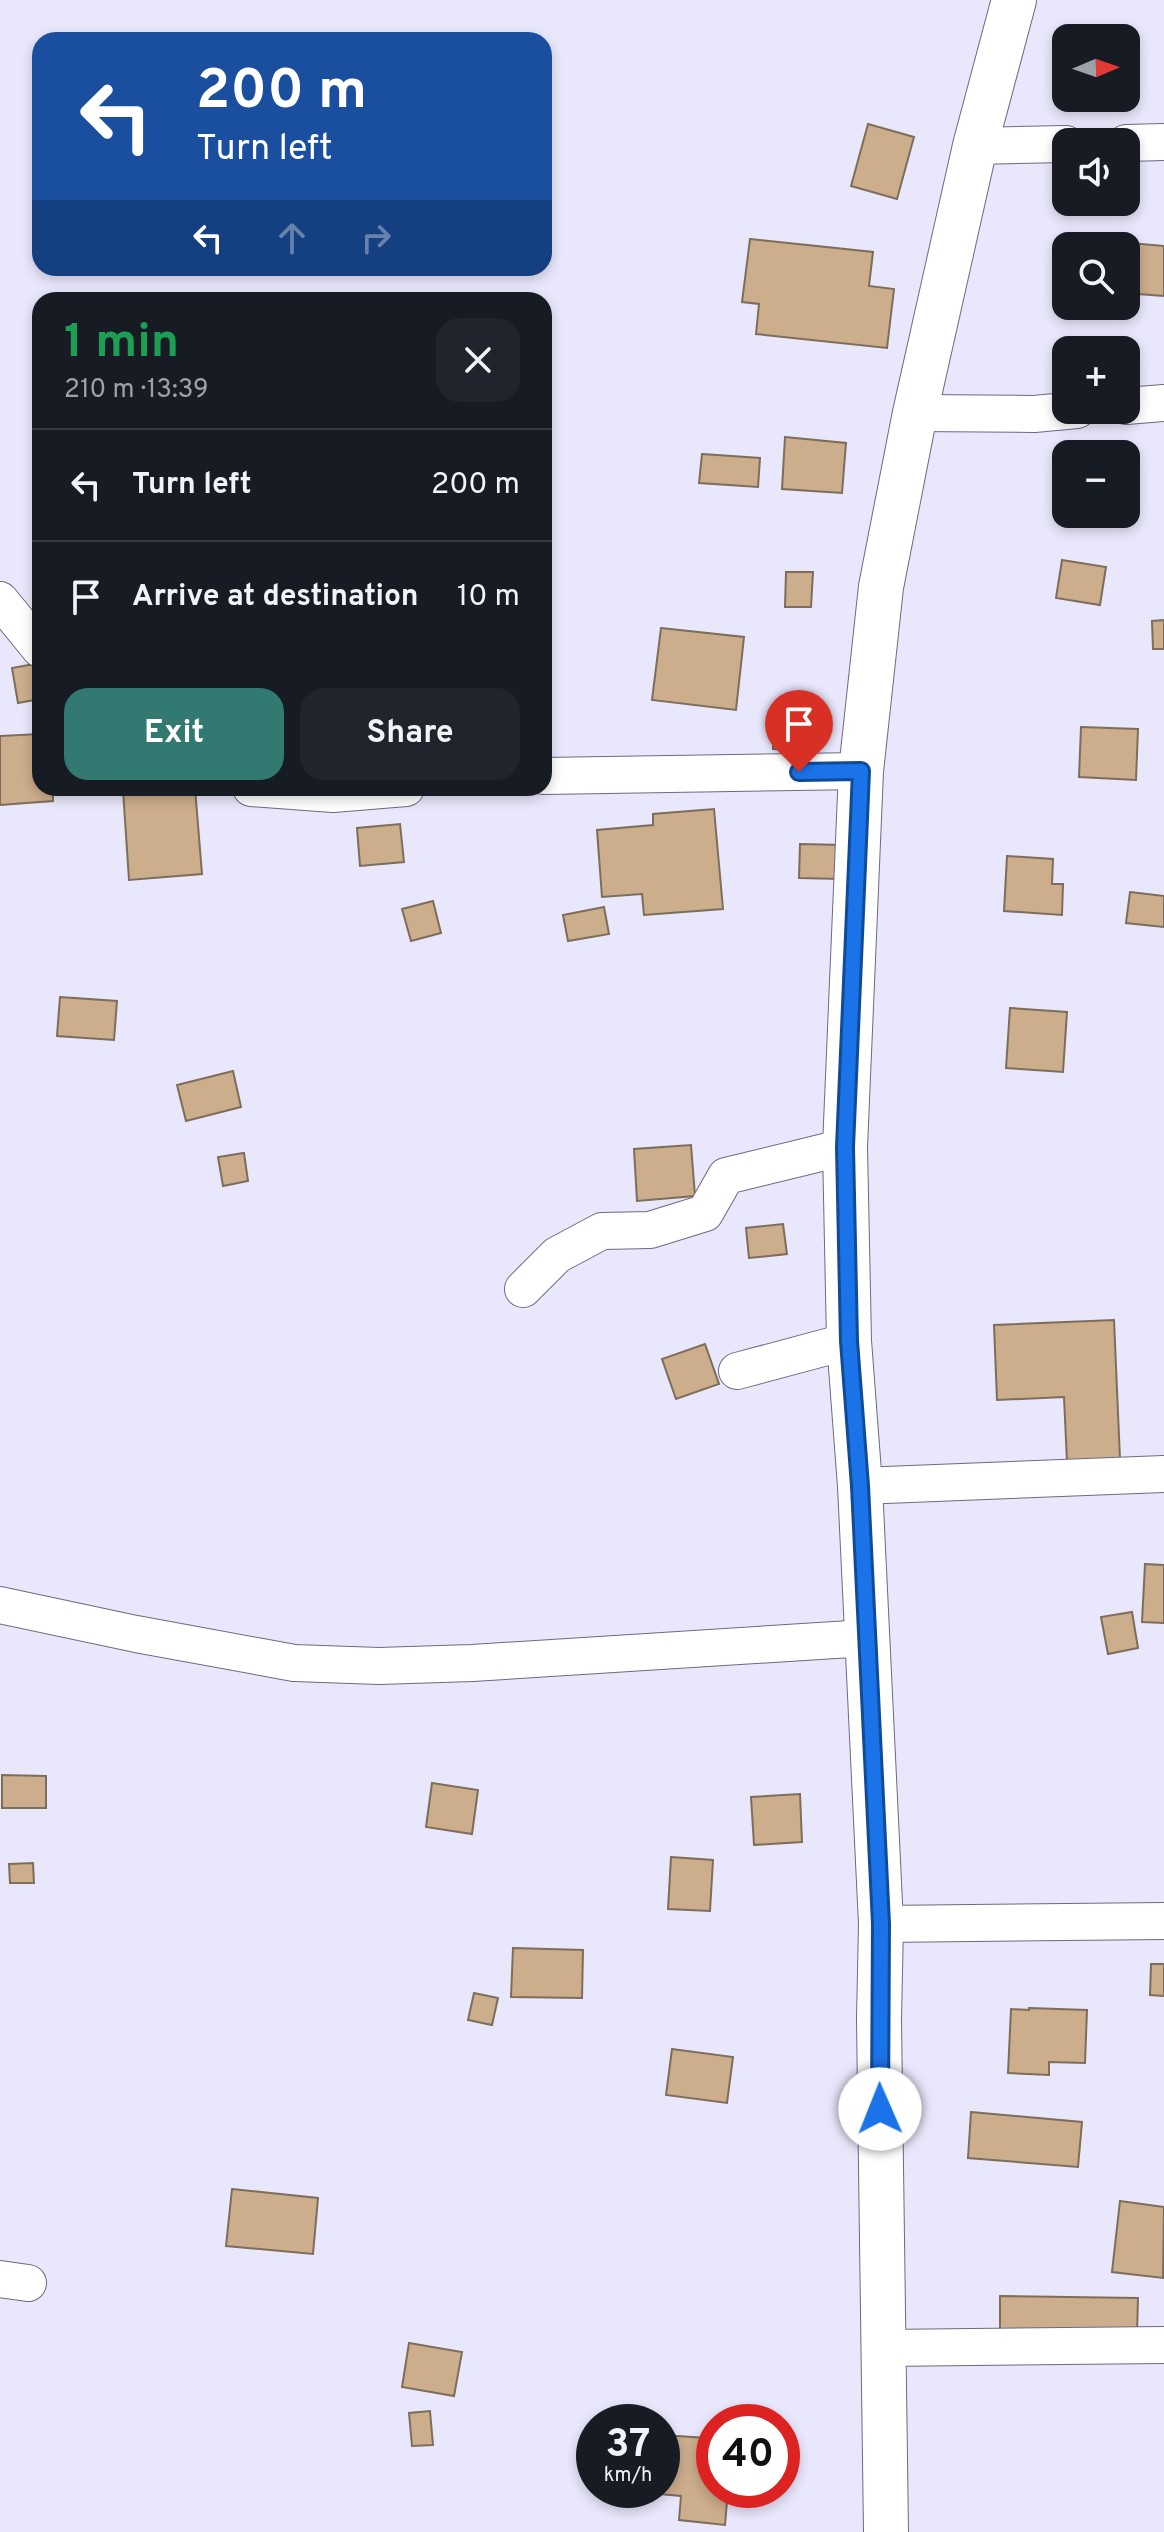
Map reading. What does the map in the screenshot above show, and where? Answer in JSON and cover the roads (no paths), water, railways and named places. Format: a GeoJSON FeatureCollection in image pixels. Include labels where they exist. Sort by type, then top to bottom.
{"type":"FeatureCollection","features":[{"type":"Feature","properties":{"kind":"street"},"geometry":{"type":"LineString","coordinates":[[886,2532],[879,2019],[881,1924],[860,1486],[849,1341],[845,1147],[861,771],[881,587],[915,413],[975,146],[1014,0]]}},
{"type":"Feature","properties":{"kind":"street"},"geometry":{"type":"LineString","coordinates":[[1140,143],[1164,142]]}},
{"type":"Feature","properties":{"kind":"street"},"geometry":{"type":"LineString","coordinates":[[975,146],[1052,144]]}},
{"type":"Feature","properties":{"kind":"street"},"geometry":{"type":"LineString","coordinates":[[1140,405],[1164,403]]}},
{"type":"Feature","properties":{"kind":"street"},"geometry":{"type":"LineString","coordinates":[[915,413],[1052,412]]}},
{"type":"Feature","properties":{"kind":"street"},"geometry":{"type":"LineString","coordinates":[[0,600],[32,639]]}},
{"type":"Feature","properties":{"kind":"street"},"geometry":{"type":"LineString","coordinates":[[552,776],[861,771]]}},
{"type":"Feature","properties":{"kind":"street"},"geometry":{"type":"LineString","coordinates":[[523,1289],[557,1255],[602,1231],[650,1230],[705,1213],[726,1176],[845,1147]]}},
{"type":"Feature","properties":{"kind":"street"},"geometry":{"type":"LineString","coordinates":[[737,1371],[849,1341]]}},
{"type":"Feature","properties":{"kind":"street"},"geometry":{"type":"LineString","coordinates":[[860,1486],[1164,1474]]}},
{"type":"Feature","properties":{"kind":"street"},"geometry":{"type":"LineString","coordinates":[[0,1605],[294,1663],[379,1666],[472,1663],[867,1638]]}},
{"type":"Feature","properties":{"kind":"street"},"geometry":{"type":"LineString","coordinates":[[881,1924],[1164,1921]]}},
{"type":"Feature","properties":{"kind":"street"},"geometry":{"type":"LineString","coordinates":[[883,2348],[1164,2345]]}}]}
